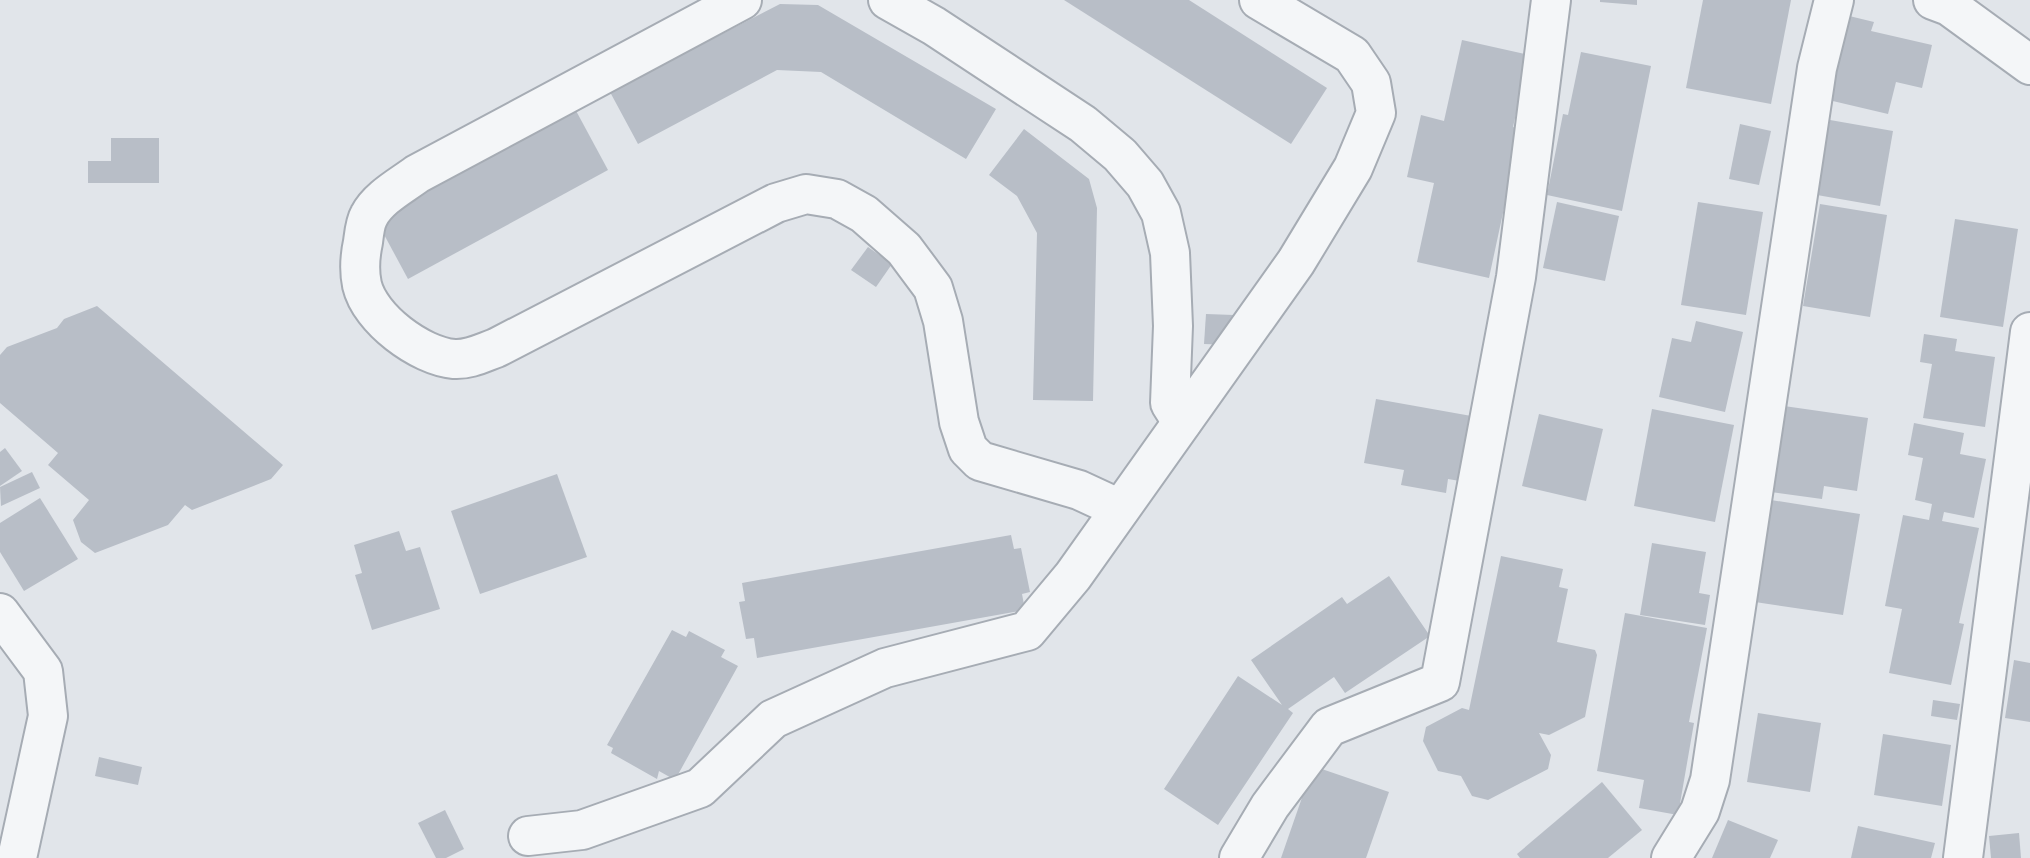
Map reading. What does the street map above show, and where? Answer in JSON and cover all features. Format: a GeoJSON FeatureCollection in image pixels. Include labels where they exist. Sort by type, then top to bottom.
{"type":"FeatureCollection","features":[{"type":"Feature","properties":{"kind":"street"},"geometry":{"type":"LineString","coordinates":[[742,0],[417,174],[384,198],[369,216],[360,259],[362,287],[376,310],[400,335],[427,352],[453,359],[469,358],[496,348],[776,203],[806,194],[837,199],[864,214],[904,249],[933,288],[943,321],[959,422],[968,449],[980,461],[1079,491],[1120,509]]}},
{"type":"Feature","properties":{"kind":"street"},"geometry":{"type":"LineString","coordinates":[[888,0],[934,26],[1083,124],[1120,155],[1145,184],[1161,213],[1170,253],[1173,326],[1170,403],[1182,422]]}},
{"type":"Feature","properties":{"kind":"street"},"geometry":{"type":"LineString","coordinates":[[528,836],[582,830],[700,788],[773,719],[885,668],[1027,631],[1073,576],[1296,262],[1353,168],[1376,113],[1371,83],[1352,55],[1259,0]]}},
{"type":"Feature","properties":{"kind":"street"},"geometry":{"type":"LineString","coordinates":[[1239,858],[1270,806],[1329,727],[1440,682],[1516,277],[1551,0]]}},
{"type":"Feature","properties":{"kind":"street"},"geometry":{"type":"LineString","coordinates":[[1671,858],[1700,811],[1710,780],[1817,68],[1834,0]]}},
{"type":"Feature","properties":{"kind":"street"},"geometry":{"type":"LineString","coordinates":[[1933,0],[1949,6],[2030,65]]}},
{"type":"Feature","properties":{"kind":"street"},"geometry":{"type":"LineString","coordinates":[[1963,858],[2030,332]]}},
{"type":"Feature","properties":{"kind":"street"},"geometry":{"type":"LineString","coordinates":[[0,613],[43,671],[48,716],[17,858]]}},
{"type":"Feature","properties":{"kind":"building"},"geometry":{"type":"Polygon","coordinates":[[[1064,0],[1189,0],[1327,88],[1291,144],[1064,0]]]}},
{"type":"Feature","properties":{"kind":"building"},"geometry":{"type":"Polygon","coordinates":[[[1637,0],[1637,5],[1600,2],[1637,0]]]}},
{"type":"Feature","properties":{"kind":"building"},"geometry":{"type":"Polygon","coordinates":[[[1703,0],[1791,0],[1771,104],[1686,88],[1703,0]]]}},
{"type":"Feature","properties":{"kind":"building"},"geometry":{"type":"Polygon","coordinates":[[[780,4],[818,5],[996,109],[966,159],[821,72],[777,70],[638,144],[610,92],[780,4]]]}},
{"type":"Feature","properties":{"kind":"building"},"geometry":{"type":"Polygon","coordinates":[[[1841,14],[1874,22],[1871,31],[1932,45],[1922,88],[1896,82],[1888,114],[1820,98],[1841,14]]]}},
{"type":"Feature","properties":{"kind":"building"},"geometry":{"type":"Polygon","coordinates":[[[1462,40],[1529,55],[1513,127],[1521,129],[1489,278],[1417,262],[1434,183],[1407,177],[1421,115],[1444,121],[1462,40]]]}},
{"type":"Feature","properties":{"kind":"building"},"geometry":{"type":"Polygon","coordinates":[[[1581,52],[1651,66],[1622,211],[1547,195],[1563,114],[1568,115],[1581,52]]]}},
{"type":"Feature","properties":{"kind":"building"},"geometry":{"type":"Polygon","coordinates":[[[574,107],[608,170],[408,279],[374,216],[574,107]]]}},
{"type":"Feature","properties":{"kind":"building"},"geometry":{"type":"Polygon","coordinates":[[[1830,120],[1893,131],[1880,206],[1817,195],[1830,120]]]}},
{"type":"Feature","properties":{"kind":"building"},"geometry":{"type":"Polygon","coordinates":[[[1740,124],[1771,131],[1759,185],[1729,179],[1740,124]]]}},
{"type":"Feature","properties":{"kind":"building"},"geometry":{"type":"Polygon","coordinates":[[[1024,129],[1089,179],[1097,208],[1093,401],[1033,400],[1037,233],[1017,196],[989,175],[1024,129]]]}},
{"type":"Feature","properties":{"kind":"building"},"geometry":{"type":"Polygon","coordinates":[[[111,138],[159,138],[159,183],[88,183],[88,161],[111,161],[111,138]]]}},
{"type":"Feature","properties":{"kind":"building"},"geometry":{"type":"Polygon","coordinates":[[[1557,202],[1619,216],[1605,281],[1543,268],[1557,202]]]}},
{"type":"Feature","properties":{"kind":"building"},"geometry":{"type":"Polygon","coordinates":[[[1698,202],[1763,212],[1746,315],[1681,305],[1698,202]]]}},
{"type":"Feature","properties":{"kind":"building"},"geometry":{"type":"Polygon","coordinates":[[[1820,204],[1887,215],[1870,317],[1803,306],[1820,204]]]}},
{"type":"Feature","properties":{"kind":"building"},"geometry":{"type":"Polygon","coordinates":[[[1955,219],[2018,229],[2003,327],[1940,317],[1955,219]]]}},
{"type":"Feature","properties":{"kind":"building"},"geometry":{"type":"Polygon","coordinates":[[[868,247],[892,264],[876,287],[851,270],[868,247]]]}},
{"type":"Feature","properties":{"kind":"building"},"geometry":{"type":"Polygon","coordinates":[[[97,306],[283,465],[271,479],[192,510],[185,505],[168,525],[95,553],[81,542],[73,520],[89,500],[48,465],[58,453],[0,403],[0,355],[7,347],[57,328],[64,319],[97,306]]]}},
{"type":"Feature","properties":{"kind":"building"},"geometry":{"type":"Polygon","coordinates":[[[1206,314],[1234,315],[1232,345],[1204,344],[1206,314]]]}},
{"type":"Feature","properties":{"kind":"building"},"geometry":{"type":"Polygon","coordinates":[[[1696,321],[1743,332],[1725,412],[1659,397],[1672,338],[1691,342],[1696,321]]]}},
{"type":"Feature","properties":{"kind":"building"},"geometry":{"type":"Polygon","coordinates":[[[1924,334],[1957,339],[1955,351],[1995,357],[1985,427],[1923,418],[1932,364],[1920,362],[1924,334]]]}},
{"type":"Feature","properties":{"kind":"building"},"geometry":{"type":"Polygon","coordinates":[[[1376,399],[1477,417],[1466,482],[1448,479],[1446,493],[1401,485],[1404,470],[1364,463],[1376,399]]]}},
{"type":"Feature","properties":{"kind":"building"},"geometry":{"type":"Polygon","coordinates":[[[1784,406],[1868,418],[1857,491],[1824,486],[1822,499],[1771,492],[1784,406]]]}},
{"type":"Feature","properties":{"kind":"building"},"geometry":{"type":"Polygon","coordinates":[[[1652,409],[1734,425],[1715,522],[1634,506],[1652,409]]]}},
{"type":"Feature","properties":{"kind":"building"},"geometry":{"type":"Polygon","coordinates":[[[1539,414],[1603,429],[1586,501],[1522,486],[1539,414]]]}},
{"type":"Feature","properties":{"kind":"building"},"geometry":{"type":"Polygon","coordinates":[[[1914,423],[1964,433],[1960,454],[1986,459],[1974,518],[1944,512],[1942,521],[1979,528],[1959,623],[1964,624],[1951,685],[1889,673],[1902,609],[1885,606],[1903,515],[1929,520],[1932,504],[1915,500],[1923,458],[1908,455],[1914,423]]]}},
{"type":"Feature","properties":{"kind":"building"},"geometry":{"type":"Polygon","coordinates":[[[5,448],[22,471],[0,486],[0,452],[5,448]]]}},
{"type":"Feature","properties":{"kind":"building"},"geometry":{"type":"Polygon","coordinates":[[[32,472],[40,488],[1,506],[0,487],[32,472]]]}},
{"type":"Feature","properties":{"kind":"building"},"geometry":{"type":"Polygon","coordinates":[[[557,474],[587,557],[480,594],[451,511],[557,474]]]}},
{"type":"Feature","properties":{"kind":"building"},"geometry":{"type":"Polygon","coordinates":[[[40,498],[78,559],[24,591],[0,552],[0,523],[40,498]]]}},
{"type":"Feature","properties":{"kind":"building"},"geometry":{"type":"Polygon","coordinates":[[[1771,500],[1860,514],[1843,615],[1755,602],[1771,500]]]}},
{"type":"Feature","properties":{"kind":"building"},"geometry":{"type":"Polygon","coordinates":[[[399,531],[406,551],[420,547],[440,609],[372,630],[355,575],[362,573],[354,545],[399,531]]]}},
{"type":"Feature","properties":{"kind":"building"},"geometry":{"type":"Polygon","coordinates":[[[1011,535],[1014,549],[1021,548],[1030,592],[1022,594],[1025,610],[757,658],[754,638],[746,639],[739,602],[745,601],[742,583],[1011,535]]]}},
{"type":"Feature","properties":{"kind":"building"},"geometry":{"type":"Polygon","coordinates":[[[1652,543],[1706,552],[1699,593],[1710,595],[1705,625],[1640,615],[1652,543]]]}},
{"type":"Feature","properties":{"kind":"building"},"geometry":{"type":"Polygon","coordinates":[[[1501,556],[1563,569],[1559,587],[1568,589],[1557,642],[1595,650],[1597,655],[1585,717],[1549,735],[1539,733],[1551,755],[1548,769],[1488,800],[1472,796],[1461,776],[1438,771],[1423,741],[1426,727],[1462,708],[1469,710],[1501,556]]]}},
{"type":"Feature","properties":{"kind":"building"},"geometry":{"type":"Polygon","coordinates":[[[1389,576],[1430,636],[1345,693],[1334,677],[1288,709],[1293,713],[1218,825],[1164,789],[1238,676],[1282,705],[1251,660],[1342,597],[1347,604],[1389,576]]]}},
{"type":"Feature","properties":{"kind":"building"},"geometry":{"type":"Polygon","coordinates":[[[1625,613],[1707,628],[1689,722],[1694,723],[1678,815],[1639,808],[1644,780],[1597,771],[1625,613]]]}},
{"type":"Feature","properties":{"kind":"building"},"geometry":{"type":"Polygon","coordinates":[[[672,630],[686,637],[689,631],[725,650],[721,657],[738,666],[675,780],[659,771],[657,779],[611,753],[613,748],[607,745],[672,630]]]}},
{"type":"Feature","properties":{"kind":"building"},"geometry":{"type":"Polygon","coordinates":[[[2014,660],[2030,663],[2030,722],[2005,718],[2014,660]]]}},
{"type":"Feature","properties":{"kind":"building"},"geometry":{"type":"Polygon","coordinates":[[[1933,700],[1960,704],[1957,720],[1931,716],[1933,700]]]}},
{"type":"Feature","properties":{"kind":"building"},"geometry":{"type":"Polygon","coordinates":[[[1758,713],[1821,723],[1810,792],[1747,782],[1758,713]]]}},
{"type":"Feature","properties":{"kind":"building"},"geometry":{"type":"Polygon","coordinates":[[[1883,734],[1951,745],[1942,806],[1874,795],[1883,734]]]}},
{"type":"Feature","properties":{"kind":"building"},"geometry":{"type":"Polygon","coordinates":[[[99,757],[142,767],[138,785],[95,776],[99,757]]]}},
{"type":"Feature","properties":{"kind":"building"},"geometry":{"type":"Polygon","coordinates":[[[1313,766],[1389,792],[1366,858],[1281,858],[1313,766]]]}},
{"type":"Feature","properties":{"kind":"building"},"geometry":{"type":"Polygon","coordinates":[[[1602,782],[1642,830],[1608,858],[1520,858],[1517,854],[1602,782]]]}},
{"type":"Feature","properties":{"kind":"building"},"geometry":{"type":"Polygon","coordinates":[[[445,810],[464,849],[446,858],[436,858],[418,823],[445,810]]]}},
{"type":"Feature","properties":{"kind":"building"},"geometry":{"type":"Polygon","coordinates":[[[1728,820],[1778,840],[1770,858],[1712,858],[1728,820]]]}},
{"type":"Feature","properties":{"kind":"building"},"geometry":{"type":"Polygon","coordinates":[[[1858,826],[1935,843],[1931,858],[1851,858],[1858,826]]]}},
{"type":"Feature","properties":{"kind":"building"},"geometry":{"type":"Polygon","coordinates":[[[2019,833],[2021,858],[1991,858],[1989,836],[2019,833]]]}}]}
